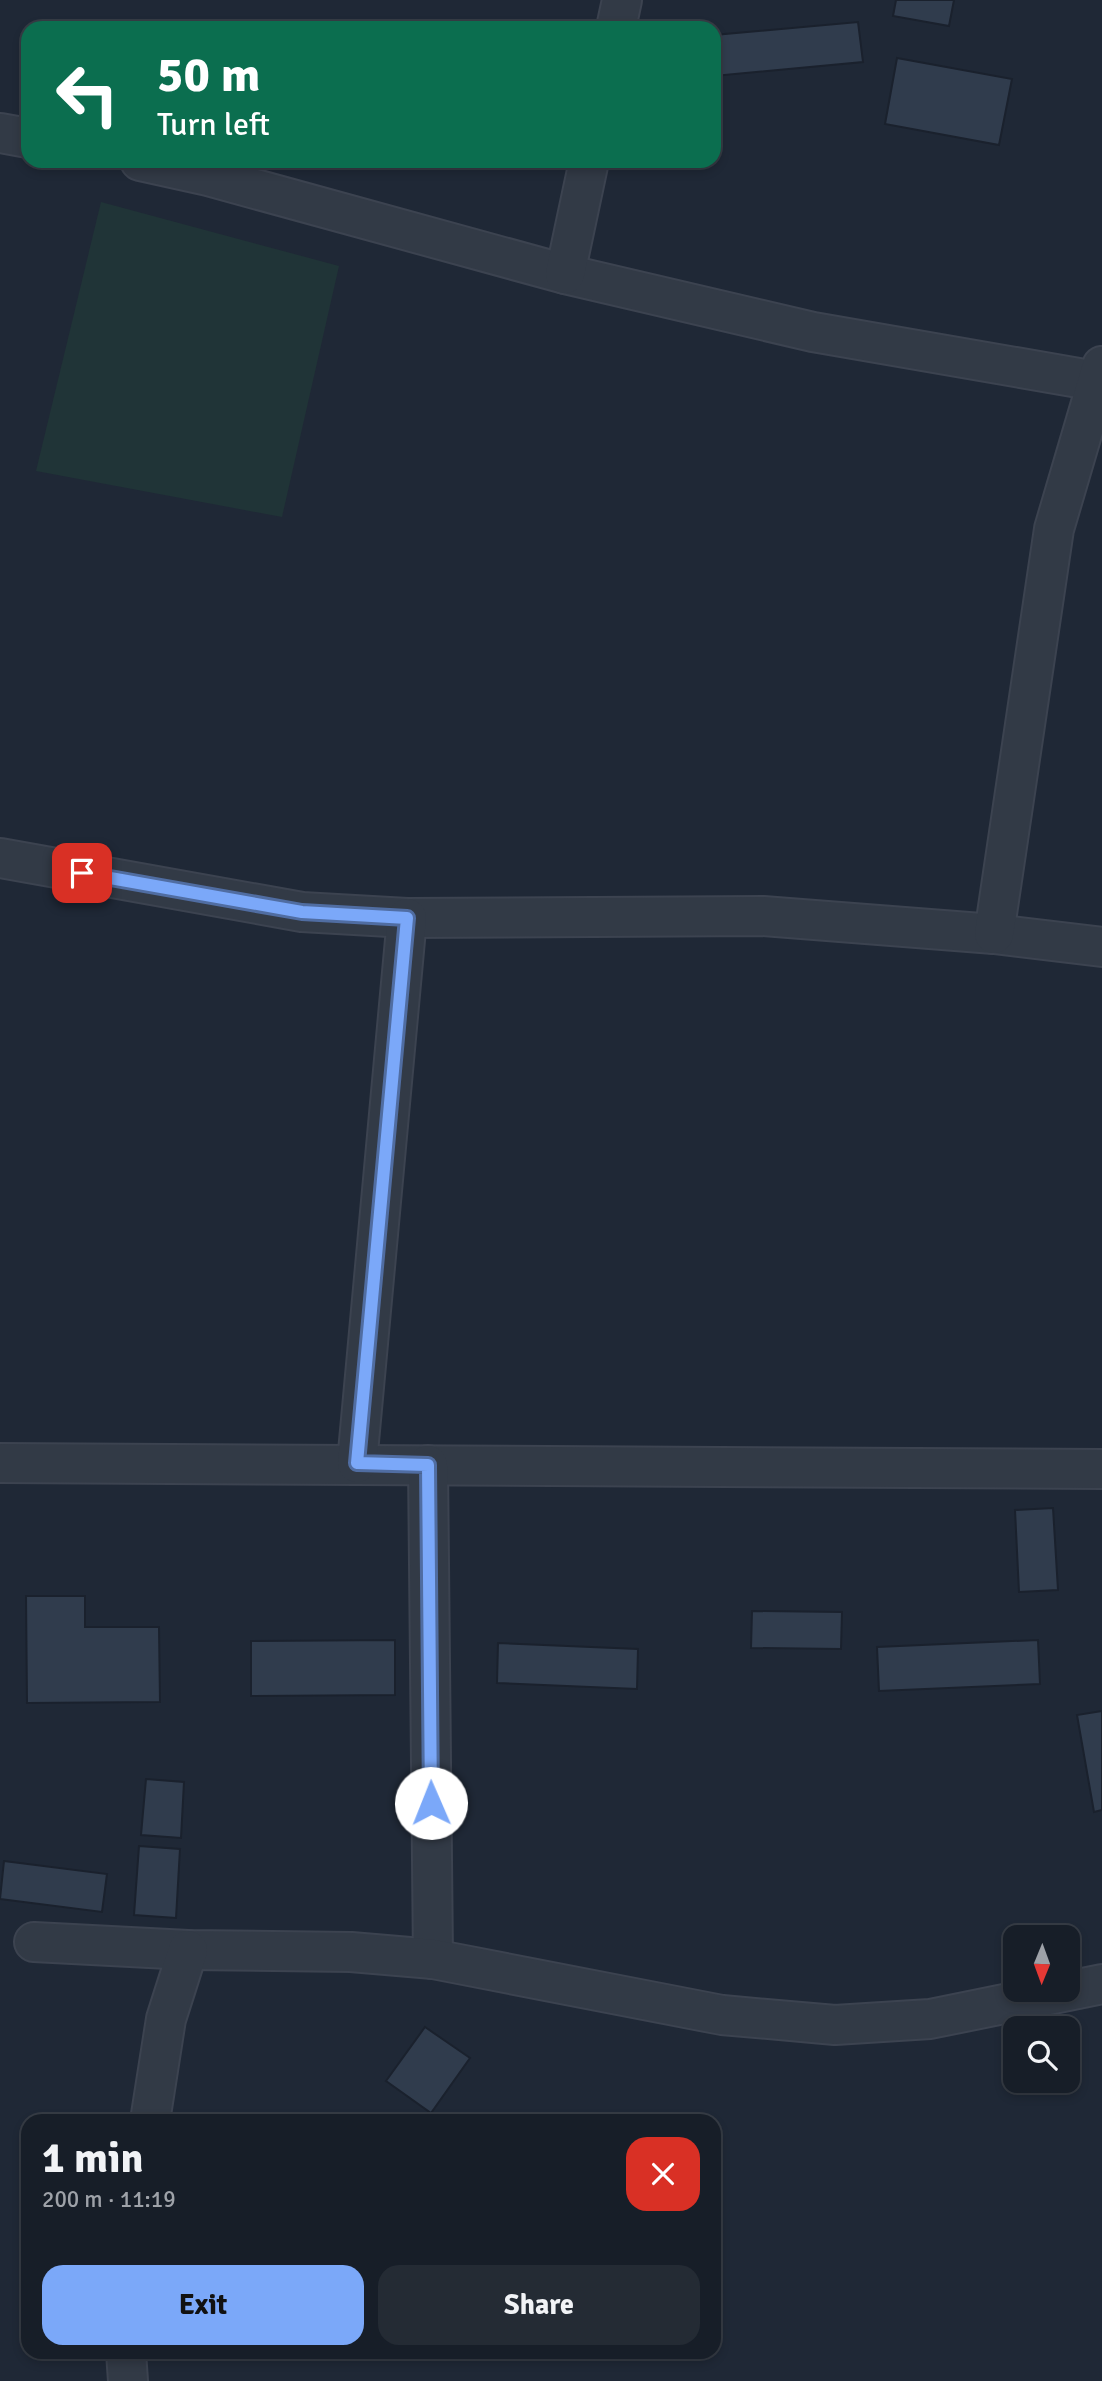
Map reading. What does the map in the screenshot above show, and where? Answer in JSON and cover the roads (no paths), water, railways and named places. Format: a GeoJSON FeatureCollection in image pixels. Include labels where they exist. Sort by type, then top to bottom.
{"type":"FeatureCollection","features":[{"type":"Feature","properties":{"kind":"street"},"geometry":{"type":"LineString","coordinates":[[618,21],[622,0]]}},
{"type":"Feature","properties":{"kind":"street"},"geometry":{"type":"LineString","coordinates":[[0,133],[21,137]]}},
{"type":"Feature","properties":{"kind":"street"},"geometry":{"type":"LineString","coordinates":[[172,168],[565,274],[813,332],[1100,377],[1054,529],[994,934]]}},
{"type":"Feature","properties":{"kind":"street"},"geometry":{"type":"LineString","coordinates":[[565,274],[588,168]]}},
{"type":"Feature","properties":{"kind":"street"},"geometry":{"type":"LineString","coordinates":[[0,858],[302,912],[407,918],[763,916],[994,934],[1102,947]]}},
{"type":"Feature","properties":{"kind":"street"},"geometry":{"type":"LineString","coordinates":[[357,1463],[407,918]]}},
{"type":"Feature","properties":{"kind":"street"},"geometry":{"type":"LineString","coordinates":[[0,1463],[1102,1469]]}},
{"type":"Feature","properties":{"kind":"street"},"geometry":{"type":"LineString","coordinates":[[428,1465],[433,1959]]}},
{"type":"Feature","properties":{"kind":"street"},"geometry":{"type":"LineString","coordinates":[[34,1942],[188,1950],[351,1952],[433,1959],[722,2015],[835,2025],[930,2019],[1102,1984]]}},
{"type":"Feature","properties":{"kind":"street"},"geometry":{"type":"LineString","coordinates":[[151,2114],[166,2019],[188,1950]]}},
{"type":"Feature","properties":{"kind":"street"},"geometry":{"type":"LineString","coordinates":[[126,2359],[128,2381]]}}]}
